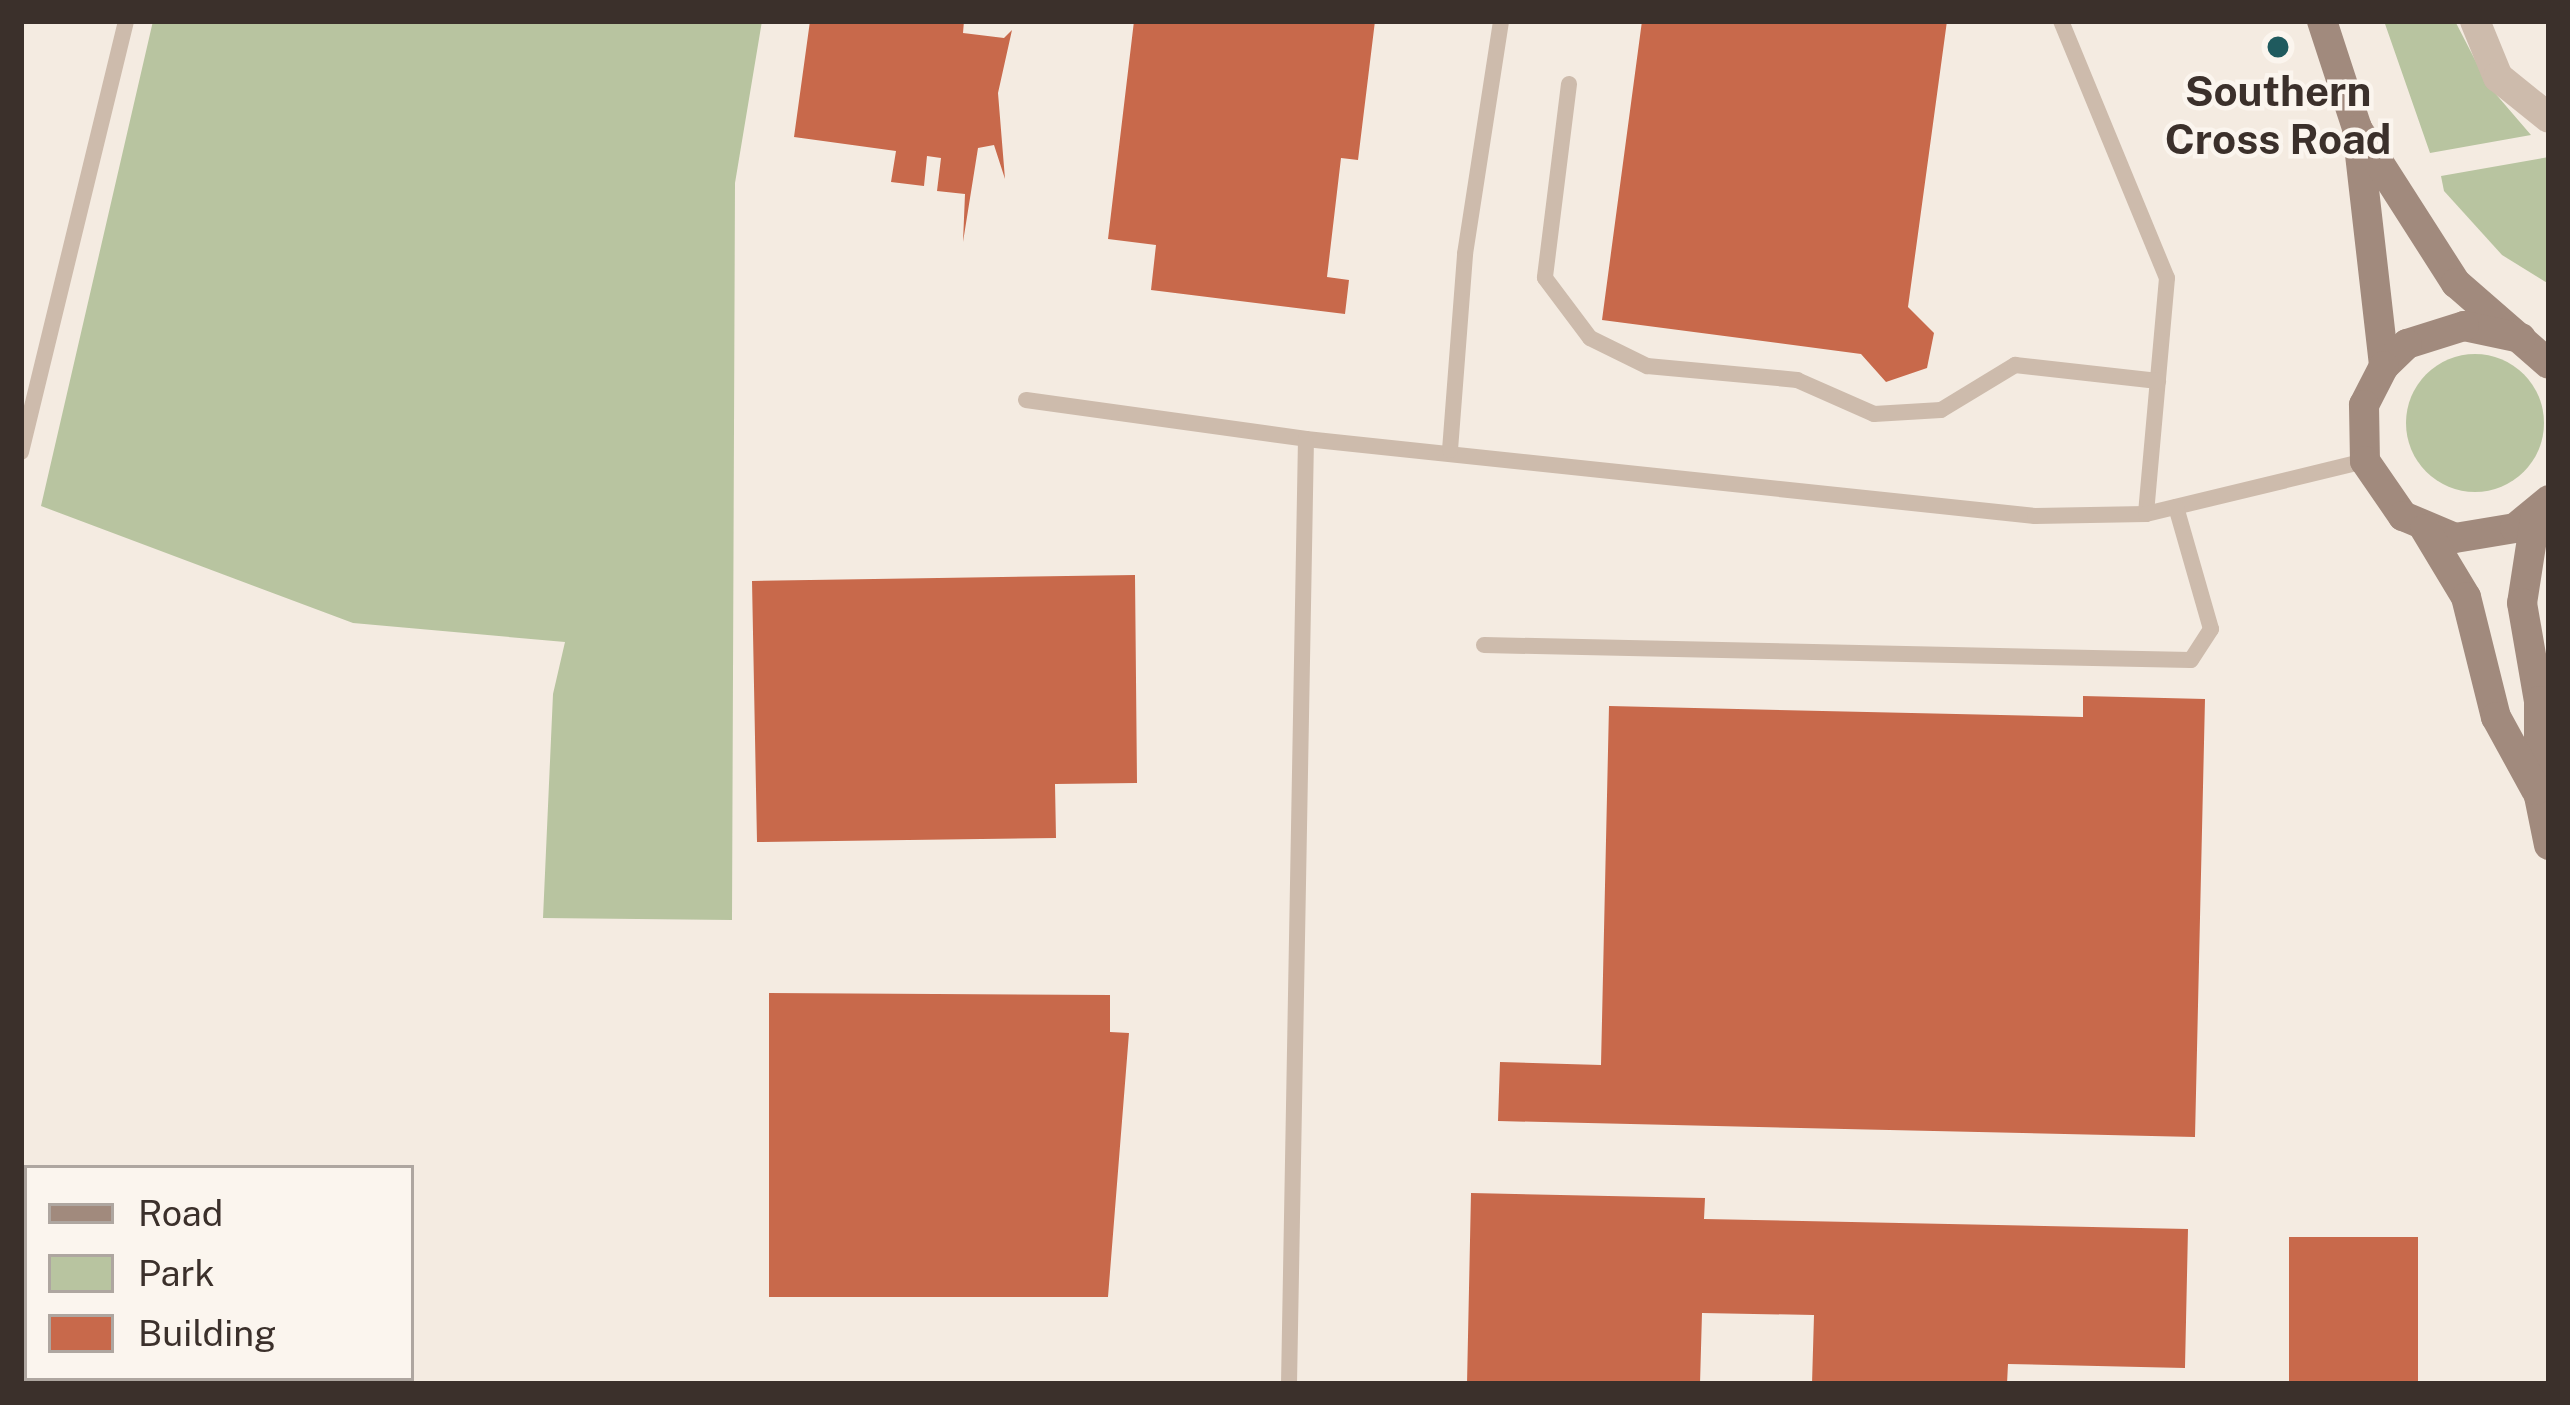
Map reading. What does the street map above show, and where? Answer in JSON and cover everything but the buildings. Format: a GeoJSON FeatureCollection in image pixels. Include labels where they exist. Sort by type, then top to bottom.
{"type":"FeatureCollection","features":[{"type":"Feature","properties":{"kind":"main road"},"geometry":{"type":"LineString","coordinates":[[2322,21],[2357,128],[2384,366]]}},
{"type":"Feature","properties":{"kind":"main road"},"geometry":{"type":"LineString","coordinates":[[2357,128],[2456,284],[2537,347]]}},
{"type":"Feature","properties":{"kind":"main road"},"geometry":{"type":"LineString","coordinates":[[2537,347],[2494,326],[2435,330],[2384,366],[2364,405],[2365,460],[2385,499],[2425,529],[2466,597],[2496,717],[2539,796]]}},
{"type":"Feature","properties":{"kind":"main road"},"geometry":{"type":"LineString","coordinates":[[2425,529],[2489,536],[2543,506]]}},
{"type":"Feature","properties":{"kind":"main road"},"geometry":{"type":"LineString","coordinates":[[2543,506],[2522,603],[2539,701],[2539,796],[2549,845]]}},
{"type":"Feature","properties":{"kind":"street"},"geometry":{"type":"LineString","coordinates":[[2475,21],[2498,77],[2549,118]]}},
{"type":"Feature","properties":{"kind":"lane"},"geometry":{"type":"LineString","coordinates":[[21,452],[126,21]]}},
{"type":"Feature","properties":{"kind":"lane"},"geometry":{"type":"LineString","coordinates":[[1450,450],[1465,254],[1501,21]]}},
{"type":"Feature","properties":{"kind":"lane"},"geometry":{"type":"LineString","coordinates":[[2061,21],[2167,278],[2146,514]]}},
{"type":"Feature","properties":{"kind":"lane"},"geometry":{"type":"LineString","coordinates":[[1569,84],[1545,278],[1590,338],[1647,365],[1797,380],[1874,414],[1941,410],[2015,364],[2158,381]]}},
{"type":"Feature","properties":{"kind":"lane"},"geometry":{"type":"LineString","coordinates":[[1026,400],[1306,439],[1450,450],[2035,516],[2146,514],[2365,460]]}},
{"type":"Feature","properties":{"kind":"lane"},"geometry":{"type":"LineString","coordinates":[[1289,1384],[1306,439]]}},
{"type":"Feature","properties":{"kind":"lane"},"geometry":{"type":"LineString","coordinates":[[1484,645],[2191,660],[2211,628],[2176,508]]}},
{"type":"Feature","properties":{"kind":"green space"},"geometry":{"type":"Polygon","coordinates":[[[153,21],[762,21],[735,183],[732,920],[543,918],[553,694],[565,642],[353,623],[41,506],[153,21]]]}},
{"type":"Feature","properties":{"kind":"green space"},"geometry":{"type":"Polygon","coordinates":[[[2384,21],[2455,21],[2488,85],[2531,135],[2430,153],[2384,21]]]}},
{"type":"Feature","properties":{"kind":"green space"},"geometry":{"type":"Polygon","coordinates":[[[2549,157],[2549,284],[2502,255],[2444,191],[2441,176],[2549,157]]]}},
{"type":"Feature","properties":{"kind":"green space"},"geometry":{"type":"Polygon","coordinates":[[[2475,354],[2501,359],[2524,374],[2539,397],[2544,423],[2539,449],[2524,472],[2501,487],[2475,492],[2449,487],[2426,472],[2411,449],[2406,423],[2411,397],[2426,374],[2449,359],[2475,354]]]}},
{"type":"Feature","properties":{"kind":"place","name":"Southern Cross Road"},"geometry":{"type":"Point","coordinates":[2278,47]}}]}
